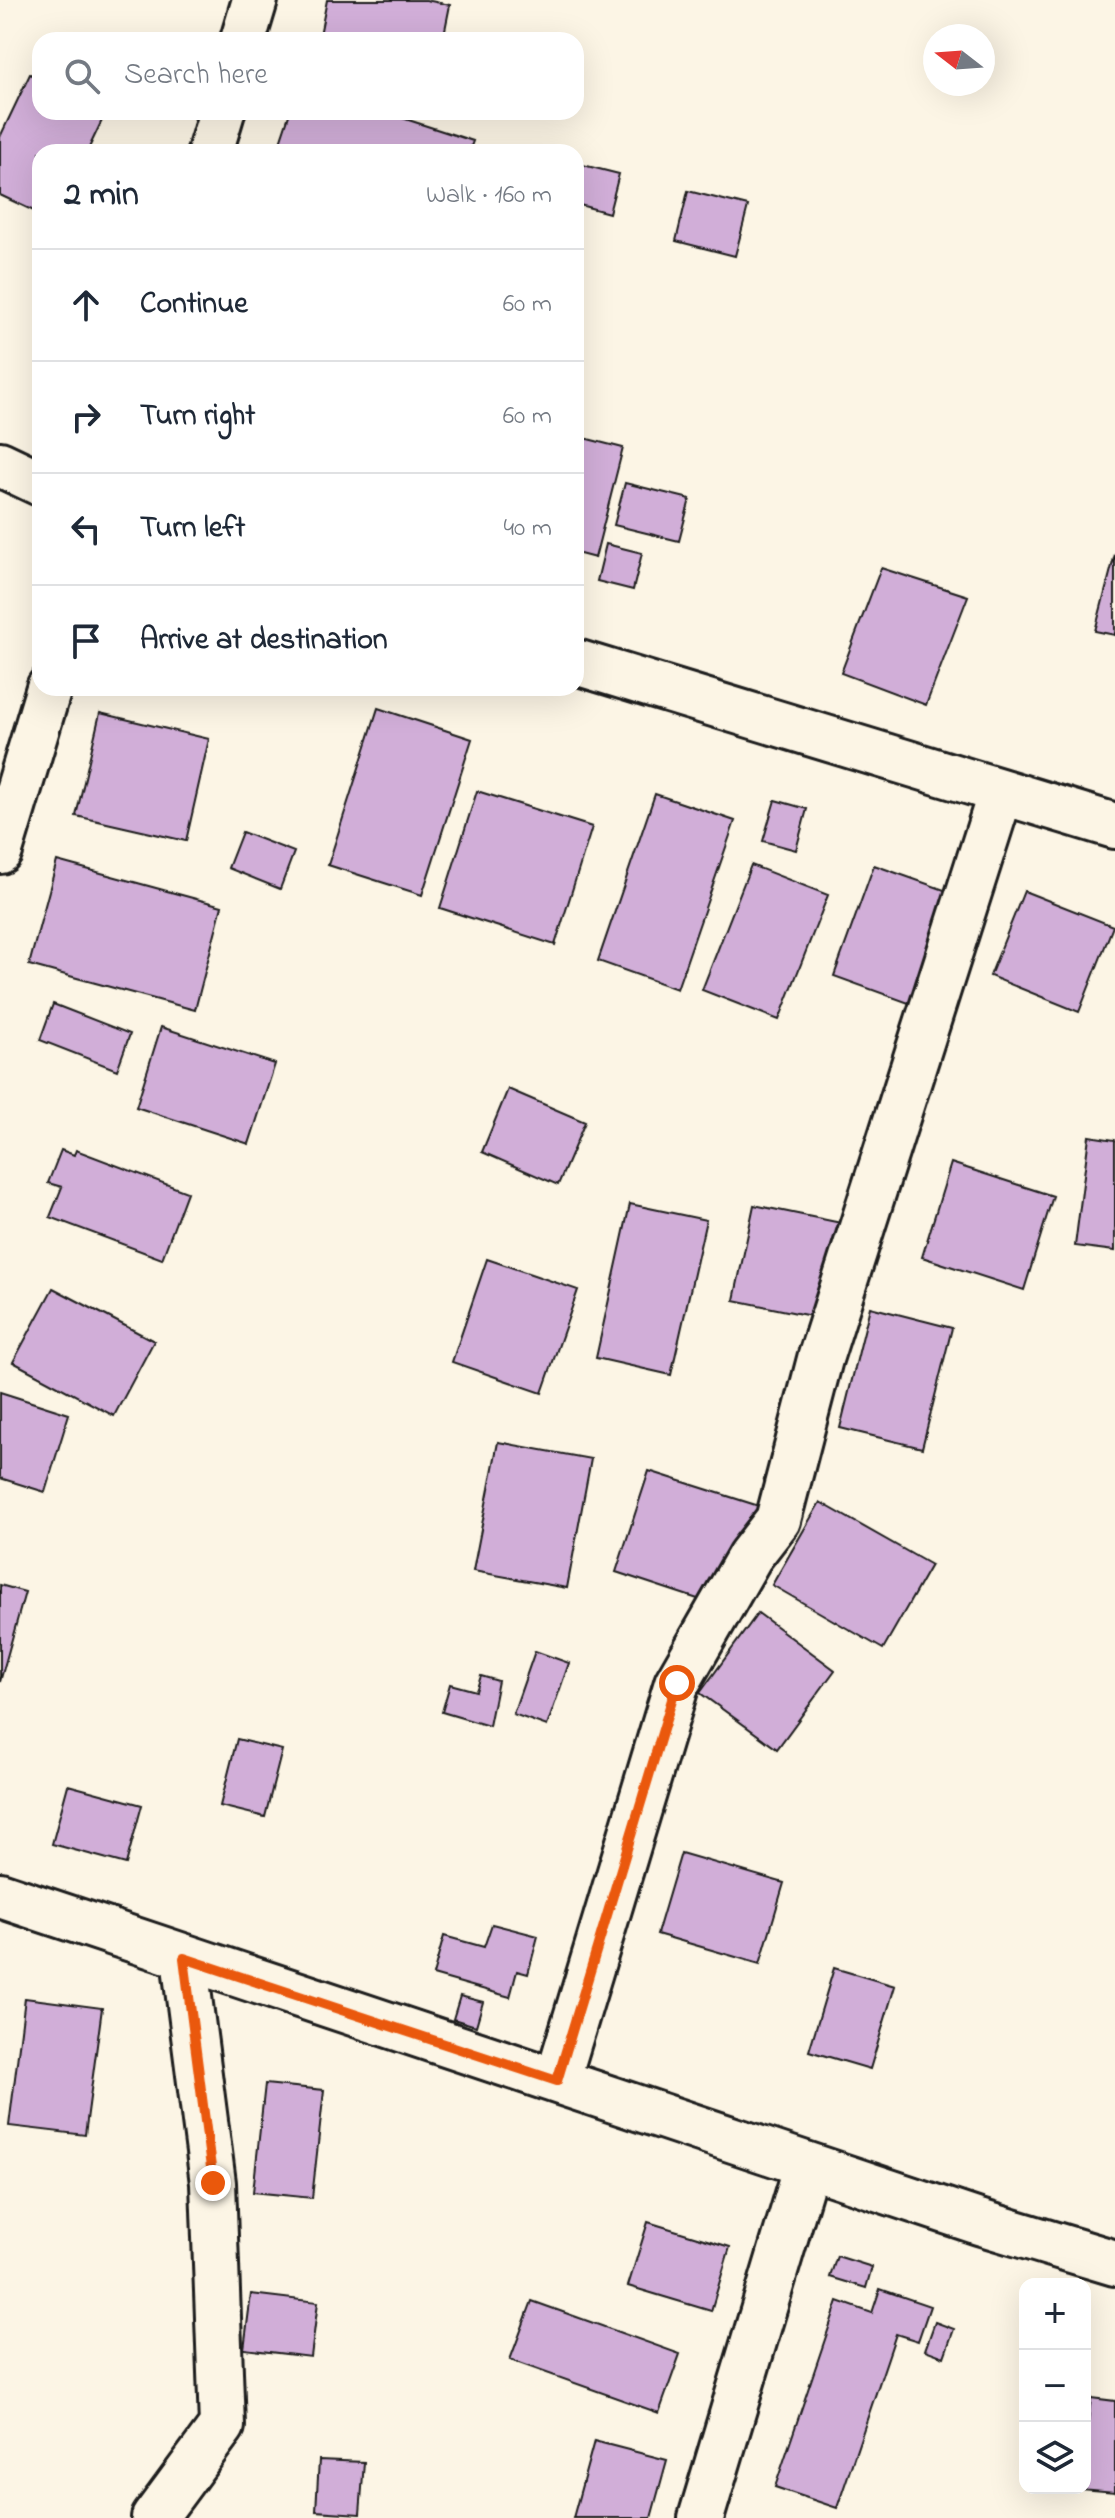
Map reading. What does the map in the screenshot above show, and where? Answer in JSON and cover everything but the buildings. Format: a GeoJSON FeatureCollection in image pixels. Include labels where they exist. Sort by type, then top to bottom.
{"type":"FeatureCollection","features":[{"type":"Feature","properties":{"kind":"street"},"geometry":{"type":"LineString","coordinates":[[245,32],[255,0]]}},
{"type":"Feature","properties":{"kind":"street"},"geometry":{"type":"LineString","coordinates":[[212,144],[220,120]]}},
{"type":"Feature","properties":{"kind":"street"},"geometry":{"type":"LineString","coordinates":[[0,464],[32,479]]}},
{"type":"Feature","properties":{"kind":"street"},"geometry":{"type":"LineString","coordinates":[[584,664],[1115,826]]}},
{"type":"Feature","properties":{"kind":"street"},"geometry":{"type":"LineString","coordinates":[[0,851],[47,696]]}},
{"type":"Feature","properties":{"kind":"street"},"geometry":{"type":"LineString","coordinates":[[557,2081],[677,1683],[750,1556],[778,1520],[820,1359],[1001,792]]}},
{"type":"Feature","properties":{"kind":"street"},"geometry":{"type":"LineString","coordinates":[[0,1895],[807,2165],[1115,2263]]}},
{"type":"Feature","properties":{"kind":"street"},"geometry":{"type":"LineString","coordinates":[[154,2518],[222,2426],[213,2183],[184,1958]]}},
{"type":"Feature","properties":{"kind":"street"},"geometry":{"type":"LineString","coordinates":[[701,2518],[807,2165]]}},
{"type":"Feature","properties":{"kind":"route"},"geometry":{"type":"LineString","coordinates":[[213,2183],[184,1958],[557,2081],[677,1683]]}}]}
